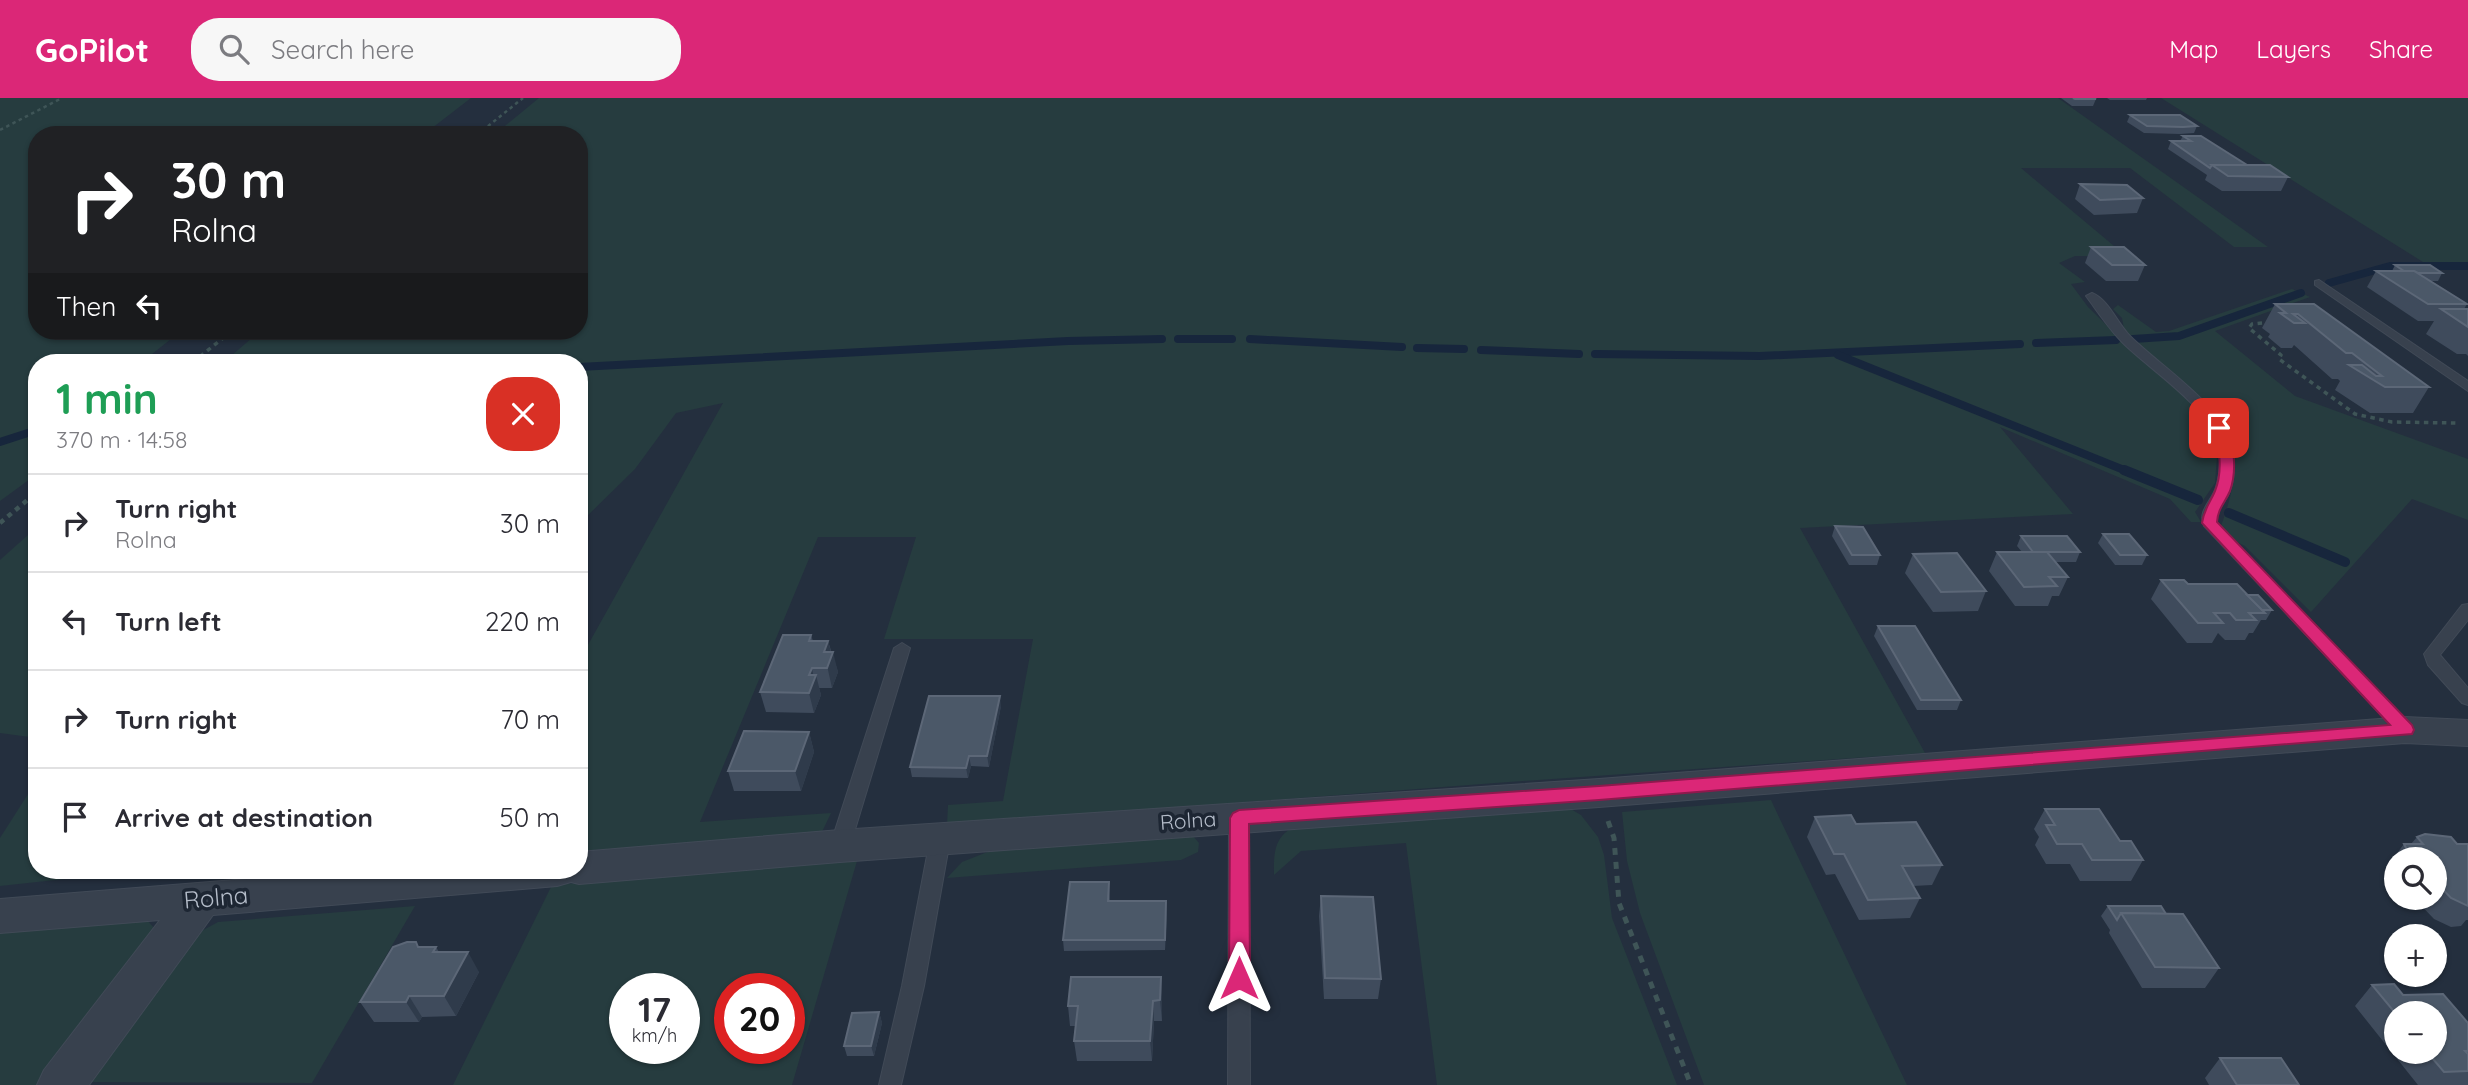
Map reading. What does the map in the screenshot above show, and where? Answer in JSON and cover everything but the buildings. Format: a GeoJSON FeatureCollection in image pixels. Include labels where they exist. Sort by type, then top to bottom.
{"type":"FeatureCollection","features":[{"type":"Feature","properties":{"kind":"street","name":"Rolna"},"geometry":{"type":"LineString","coordinates":[[588,867],[840,846],[1599,793],[2405,730],[2468,733]]}},
{"type":"Feature","properties":{"kind":"street","name":"Rolna"},"geometry":{"type":"LineString","coordinates":[[0,916],[447,879]]}},
{"type":"Feature","properties":{"kind":"street"},"geometry":{"type":"LineString","coordinates":[[61,1085],[201,899]]}},
{"type":"Feature","properties":{"kind":"lane"},"geometry":{"type":"LineString","coordinates":[[2319,283],[2468,387]]}},
{"type":"Feature","properties":{"kind":"lane"},"geometry":{"type":"LineString","coordinates":[[2092,296],[2135,348],[2206,412],[2219,428],[2225,442],[2227,466],[2222,492],[2211,508],[2209,523],[2405,730]]}},
{"type":"Feature","properties":{"kind":"lane"},"geometry":{"type":"LineString","coordinates":[[2468,609],[2432,654],[2434,661],[2468,699]]}},
{"type":"Feature","properties":{"kind":"lane"},"geometry":{"type":"LineString","coordinates":[[840,846],[902,648]]}},
{"type":"Feature","properties":{"kind":"lane"},"geometry":{"type":"LineString","coordinates":[[1239,818],[1239,1085]]}},
{"type":"Feature","properties":{"kind":"lane"},"geometry":{"type":"LineString","coordinates":[[890,1085],[913,986],[940,840]]}},
{"type":"Feature","properties":{"kind":"path"},"geometry":{"type":"LineString","coordinates":[[0,130],[62,98]]}},
{"type":"Feature","properties":{"kind":"path"},"geometry":{"type":"LineString","coordinates":[[488,126],[523,98]]}},
{"type":"Feature","properties":{"kind":"path"},"geometry":{"type":"LineString","coordinates":[[2273,322],[2257,323],[2249,328],[2281,355],[2279,359],[2345,409],[2392,422],[2457,423]]}},
{"type":"Feature","properties":{"kind":"path"},"geometry":{"type":"LineString","coordinates":[[203,354],[221,340]]}},
{"type":"Feature","properties":{"kind":"path"},"geometry":{"type":"LineString","coordinates":[[0,523],[28,500]]}},
{"type":"Feature","properties":{"kind":"path"},"geometry":{"type":"LineString","coordinates":[[1599,793],[1614,838],[1619,903],[1691,1085]]}},
{"type":"Feature","properties":{"kind":"green space"},"geometry":{"type":"Polygon","coordinates":[[[0,98],[471,98],[435,126],[28,126],[28,340],[170,340],[152,354],[28,354],[28,481],[0,501],[0,98]]]}},
{"type":"Feature","properties":{"kind":"green space"},"geometry":{"type":"Polygon","coordinates":[[[539,98],[2058,98],[2268,247],[2234,247],[2130,168],[2021,168],[2126,256],[2075,256],[2059,263],[2085,282],[2071,284],[2088,307],[2213,426],[2218,443],[2215,483],[2195,512],[2201,522],[2191,522],[2170,499],[2000,427],[2073,514],[1800,528],[1925,753],[947,825],[948,805],[1003,801],[1033,639],[884,639],[916,537],[818,537],[700,822],[831,813],[821,834],[588,850],[588,645],[723,403],[676,413],[635,469],[588,515],[588,354],[233,354],[250,340],[588,340],[588,126],[505,126],[539,98]]]}},
{"type":"Feature","properties":{"kind":"green space"},"geometry":{"type":"Polygon","coordinates":[[[2161,98],[2468,98],[2468,264],[2423,262],[2161,98]]]}},
{"type":"Feature","properties":{"kind":"green space"},"geometry":{"type":"Polygon","coordinates":[[[2292,289],[2310,297],[2215,331],[2295,396],[2468,459],[2468,520],[2412,499],[2311,612],[2245,546],[2235,541],[2221,526],[2229,502],[2234,465],[2227,429],[2125,334],[2122,318],[2113,309],[2118,305],[2156,332],[2169,331],[2292,289]]]}},
{"type":"Feature","properties":{"kind":"green space"},"geometry":{"type":"Polygon","coordinates":[[[28,535],[28,737],[0,733],[0,560],[28,535]]]}},
{"type":"Feature","properties":{"kind":"green space"},"geometry":{"type":"Polygon","coordinates":[[[28,794],[28,879],[65,879],[0,886],[0,838],[28,794]]]}},
{"type":"Feature","properties":{"kind":"green space"},"geometry":{"type":"Polygon","coordinates":[[[1771,800],[1907,1085],[1704,1085],[1640,913],[1627,861],[1622,812],[1771,800]]]}},
{"type":"Feature","properties":{"kind":"green space"},"geometry":{"type":"Polygon","coordinates":[[[1569,808],[1581,815],[1598,837],[1604,855],[1612,918],[1677,1085],[1437,1085],[1406,843],[1301,851],[1274,875],[1277,844],[1290,829],[1569,808]]]}},
{"type":"Feature","properties":{"kind":"green space"},"geometry":{"type":"Polygon","coordinates":[[[1193,836],[1199,843],[1198,852],[1181,860],[947,878],[962,862],[990,851],[1193,836]]]}},
{"type":"Feature","properties":{"kind":"green space"},"geometry":{"type":"Polygon","coordinates":[[[857,861],[805,1040],[805,973],[714,973],[714,1064],[798,1064],[792,1085],[453,1085],[552,885],[857,861]]]}},
{"type":"Feature","properties":{"kind":"green space"},"geometry":{"type":"Polygon","coordinates":[[[415,906],[312,1083],[77,1082],[198,933],[218,922],[415,906]]]}},
{"type":"Feature","properties":{"kind":"green space"},"geometry":{"type":"Polygon","coordinates":[[[145,918],[155,929],[43,1085],[0,1085],[0,930],[145,918]]]}},
{"type":"Feature","properties":{"kind":"waterway"},"geometry":{"type":"LineString","coordinates":[[2329,283],[2390,266],[2468,266]]}},
{"type":"Feature","properties":{"kind":"waterway"},"geometry":{"type":"LineString","coordinates":[[2133,339],[2179,336],[2301,293]]}},
{"type":"Feature","properties":{"kind":"waterway"},"geometry":{"type":"LineString","coordinates":[[588,367],[1068,341],[1162,339]]}},
{"type":"Feature","properties":{"kind":"waterway"},"geometry":{"type":"LineString","coordinates":[[1178,339],[1232,339]]}},
{"type":"Feature","properties":{"kind":"waterway"},"geometry":{"type":"LineString","coordinates":[[1250,339],[1402,347]]}},
{"type":"Feature","properties":{"kind":"waterway"},"geometry":{"type":"LineString","coordinates":[[2036,343],[2116,340]]}},
{"type":"Feature","properties":{"kind":"waterway"},"geometry":{"type":"LineString","coordinates":[[1595,354],[1760,356],[2020,344]]}},
{"type":"Feature","properties":{"kind":"waterway"},"geometry":{"type":"LineString","coordinates":[[1417,348],[1464,349]]}},
{"type":"Feature","properties":{"kind":"waterway"},"geometry":{"type":"LineString","coordinates":[[1481,350],[1579,354]]}},
{"type":"Feature","properties":{"kind":"waterway"},"geometry":{"type":"LineString","coordinates":[[1838,355],[2129,472]]}},
{"type":"Feature","properties":{"kind":"waterway"},"geometry":{"type":"LineString","coordinates":[[0,442],[28,433]]}},
{"type":"Feature","properties":{"kind":"waterway"},"geometry":{"type":"LineString","coordinates":[[2124,470],[2198,500]]}},
{"type":"Feature","properties":{"kind":"waterway"},"geometry":{"type":"LineString","coordinates":[[2229,513],[2345,562]]}},
{"type":"Feature","properties":{"kind":"route"},"geometry":{"type":"LineString","coordinates":[[1239,978],[1239,818],[1599,793],[2405,730],[2209,523],[2208,516],[2222,492],[2227,466],[2225,442],[2219,428]]}}]}
